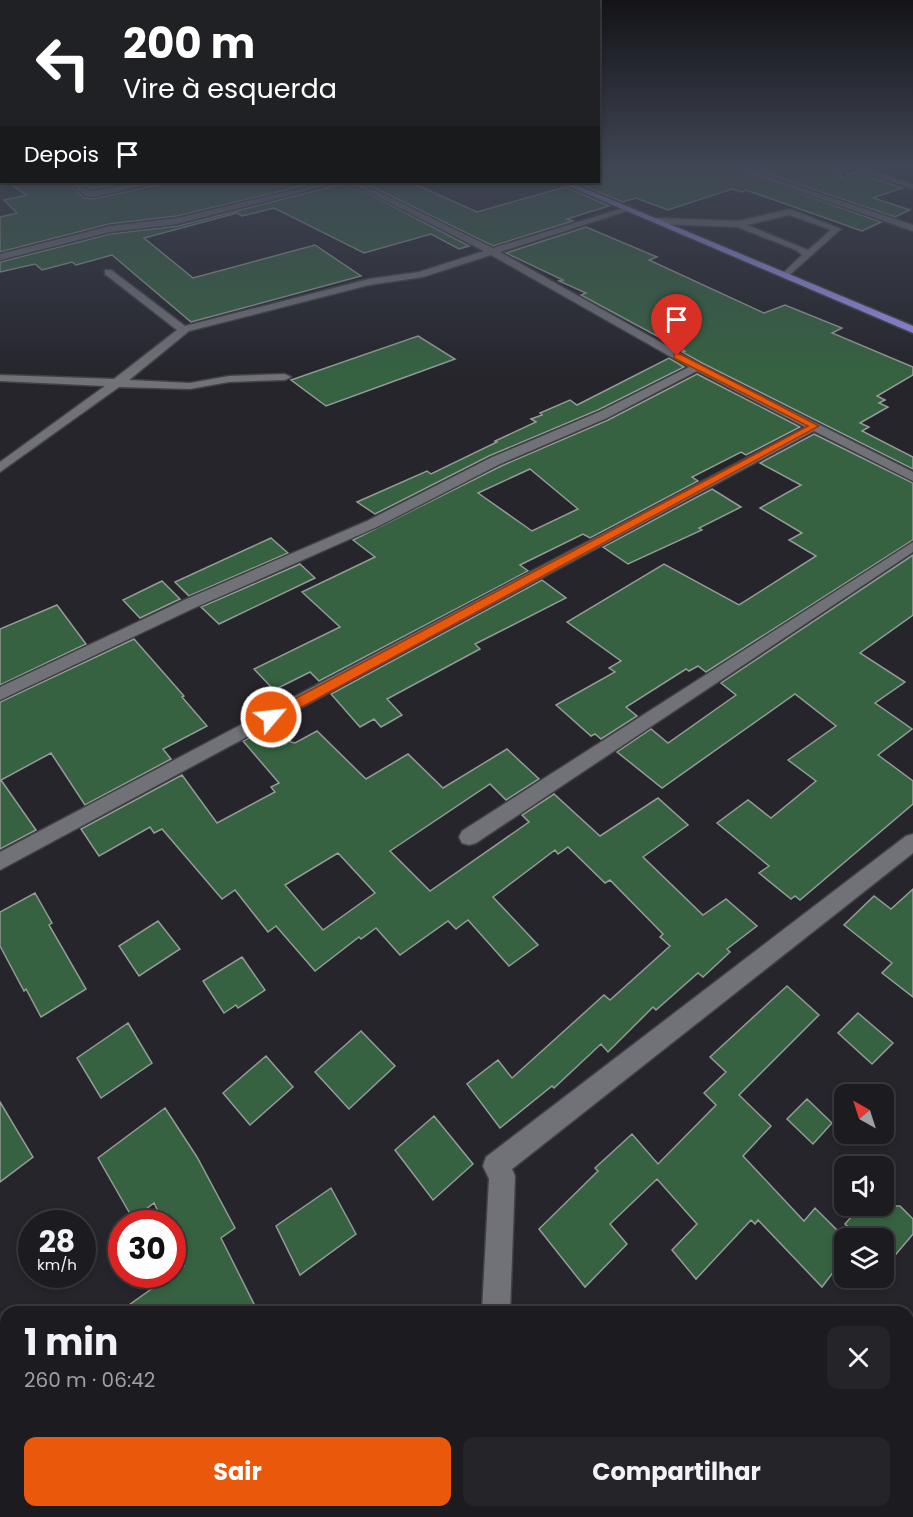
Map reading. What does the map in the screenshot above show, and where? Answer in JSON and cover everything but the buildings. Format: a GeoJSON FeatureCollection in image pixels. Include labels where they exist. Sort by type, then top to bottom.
{"type":"FeatureCollection","features":[{"type":"Feature","properties":{"kind":"highway"},"geometry":{"type":"LineString","coordinates":[[697,238],[913,330]]}},
{"type":"Feature","properties":{"kind":"street"},"geometry":{"type":"LineString","coordinates":[[0,257],[75,238]]}},
{"type":"Feature","properties":{"kind":"street"},"geometry":{"type":"LineString","coordinates":[[465,238],[697,368],[913,477]]}},
{"type":"Feature","properties":{"kind":"street"},"geometry":{"type":"LineString","coordinates":[[0,468],[112,384],[134,371],[185,329],[369,282],[420,275],[536,238]]}},
{"type":"Feature","properties":{"kind":"street"},"geometry":{"type":"LineString","coordinates":[[773,238],[799,248],[808,255]]}},
{"type":"Feature","properties":{"kind":"street"},"geometry":{"type":"LineString","coordinates":[[786,275],[827,238]]}},
{"type":"Feature","properties":{"kind":"street"},"geometry":{"type":"LineString","coordinates":[[108,272],[177,327],[185,329]]}},
{"type":"Feature","properties":{"kind":"street"},"geometry":{"type":"LineString","coordinates":[[0,694],[187,605],[372,524],[504,456],[603,415],[697,368]]}},
{"type":"Feature","properties":{"kind":"street"},"geometry":{"type":"LineString","coordinates":[[0,378],[190,386],[229,379],[285,376]]}},
{"type":"Feature","properties":{"kind":"street"},"geometry":{"type":"LineString","coordinates":[[0,862],[815,426]]}},
{"type":"Feature","properties":{"kind":"street"},"geometry":{"type":"LineString","coordinates":[[469,837],[913,546]]}},
{"type":"Feature","properties":{"kind":"street"},"geometry":{"type":"LineString","coordinates":[[496,1306],[502,1176],[495,1166],[913,842]]}},
{"type":"Feature","properties":{"kind":"route"},"geometry":{"type":"LineString","coordinates":[[271,717],[815,426],[677,356]]}}]}
